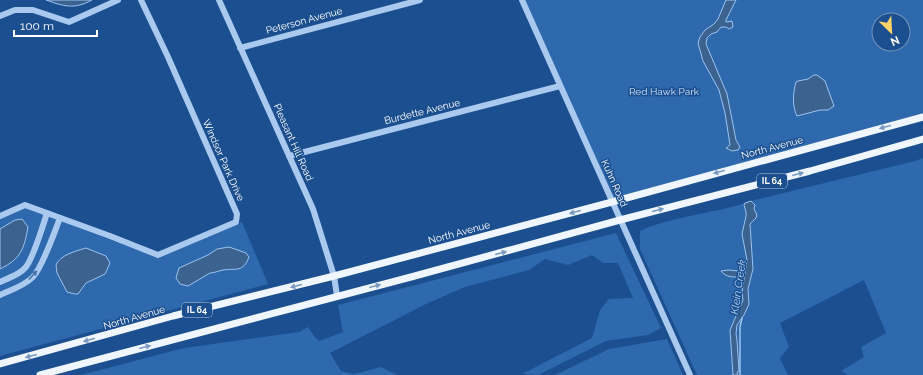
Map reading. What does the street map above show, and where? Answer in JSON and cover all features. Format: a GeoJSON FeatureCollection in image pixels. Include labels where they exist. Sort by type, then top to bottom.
{"type":"FeatureCollection","features":[{"type":"Feature","properties":{"kind":"main road","name":"North Avenue"},"geometry":{"type":"LineString","coordinates":[[0,364],[173,316],[334,276],[612,202],[775,156],[923,117]]}},
{"type":"Feature","properties":{"kind":"main road","name":"IL 64"},"geometry":{"type":"LineString","coordinates":[[40,375],[620,220],[810,171],[923,139]]}},
{"type":"Feature","properties":{"kind":"street"},"geometry":{"type":"LineString","coordinates":[[0,16],[15,10],[33,10],[69,22],[118,0]]}},
{"type":"Feature","properties":{"kind":"street","name":"Windsor Park Drive"},"geometry":{"type":"LineString","coordinates":[[0,216],[25,204],[158,255],[236,222],[237,214],[168,57],[141,0]]}},
{"type":"Feature","properties":{"kind":"street","name":"Pleasant Hill Road"},"geometry":{"type":"LineString","coordinates":[[219,0],[313,209],[334,276],[337,296]]}},
{"type":"Feature","properties":{"kind":"street","name":"Peterson Avenue"},"geometry":{"type":"LineString","coordinates":[[240,48],[420,0]]}},
{"type":"Feature","properties":{"kind":"street","name":"Kuhn Road"},"geometry":{"type":"LineString","coordinates":[[522,0],[690,375]]}},
{"type":"Feature","properties":{"kind":"street","name":"Burdette Avenue"},"geometry":{"type":"LineString","coordinates":[[289,156],[560,86]]}},
{"type":"Feature","properties":{"kind":"street"},"geometry":{"type":"LineString","coordinates":[[0,282],[26,268],[47,213]]}},
{"type":"Feature","properties":{"kind":"street"},"geometry":{"type":"LineString","coordinates":[[0,295],[26,283],[33,277],[39,269],[60,218]]}},
{"type":"Feature","properties":{"kind":"green space","name":"Red Hawk Park"},"geometry":{"type":"Polygon","coordinates":[[[522,0],[923,0],[923,115],[613,198],[522,0]]]}},
{"type":"Feature","properties":{"kind":"green space"},"geometry":{"type":"Polygon","coordinates":[[[923,158],[923,375],[848,375],[841,371],[864,357],[861,347],[886,333],[864,280],[780,323],[789,347],[780,358],[788,375],[738,375],[739,357],[737,355],[737,325],[744,315],[749,299],[748,289],[753,269],[750,223],[756,218],[754,209],[755,205],[751,201],[923,158]]]}},
{"type":"Feature","properties":{"kind":"green space"},"geometry":{"type":"Polygon","coordinates":[[[745,203],[746,216],[742,234],[747,260],[742,292],[743,300],[730,330],[733,375],[697,375],[640,249],[640,231],[679,218],[745,203]]]}},
{"type":"Feature","properties":{"kind":"green space"},"geometry":{"type":"Polygon","coordinates":[[[24,207],[159,258],[242,222],[268,284],[0,356],[0,218],[24,207]]]}},
{"type":"Feature","properties":{"kind":"green space"},"geometry":{"type":"Polygon","coordinates":[[[616,233],[661,328],[648,335],[606,341],[538,375],[522,374],[592,338],[600,310],[609,299],[633,298],[618,263],[603,263],[592,255],[568,265],[545,259],[529,270],[465,287],[428,303],[330,353],[341,371],[354,374],[381,367],[397,375],[81,375],[184,348],[299,332],[308,327],[319,341],[343,332],[338,305],[616,233]]]}},
{"type":"Feature","properties":{"kind":"green space"},"geometry":{"type":"Polygon","coordinates":[[[667,339],[683,375],[555,375],[609,349],[667,339]]]}},
{"type":"Feature","properties":{"kind":"shaded area"},"geometry":{"type":"Polygon","coordinates":[[[46,0],[92,0],[80,5],[69,6],[46,0]]]}},
{"type":"Feature","properties":{"kind":"shaded area"},"geometry":{"type":"Polygon","coordinates":[[[726,0],[736,0],[726,20],[726,22],[732,21],[733,27],[729,29],[726,27],[721,27],[717,32],[711,34],[707,38],[706,44],[727,94],[736,140],[740,147],[738,150],[732,151],[726,148],[730,145],[725,113],[719,90],[703,61],[698,43],[705,30],[714,24],[718,19],[726,0]]]}},
{"type":"Feature","properties":{"kind":"shaded area"},"geometry":{"type":"Polygon","coordinates":[[[814,75],[817,75],[825,81],[834,106],[828,110],[820,110],[797,116],[794,108],[794,90],[796,82],[808,79],[814,75]]]}},
{"type":"Feature","properties":{"kind":"shaded area"},"geometry":{"type":"Polygon","coordinates":[[[751,201],[755,205],[754,209],[757,215],[750,224],[753,269],[748,289],[749,304],[737,325],[736,334],[739,371],[737,372],[738,375],[733,375],[730,330],[743,300],[742,292],[747,260],[742,234],[746,216],[744,205],[745,203],[751,201]]]}},
{"type":"Feature","properties":{"kind":"shaded area"},"geometry":{"type":"Polygon","coordinates":[[[22,219],[28,227],[23,247],[13,261],[0,269],[0,229],[15,220],[22,219]]]}},
{"type":"Feature","properties":{"kind":"shaded area"},"geometry":{"type":"Polygon","coordinates":[[[229,247],[246,253],[249,257],[242,268],[210,273],[188,286],[180,284],[176,278],[179,268],[208,255],[217,249],[229,247]]]}},
{"type":"Feature","properties":{"kind":"shaded area"},"geometry":{"type":"Polygon","coordinates":[[[86,248],[106,256],[110,263],[105,274],[86,283],[78,294],[67,292],[57,273],[56,265],[65,256],[86,248]]]}},
{"type":"Feature","properties":{"kind":"shaded area"},"geometry":{"type":"Polygon","coordinates":[[[721,271],[738,271],[741,276],[735,277],[725,275],[721,271]]]}},
{"type":"Feature","properties":{"kind":"waterway","name":"Klein Creek"},"geometry":{"type":"LineString","coordinates":[[740,375],[740,327],[742,318]]}}]}
